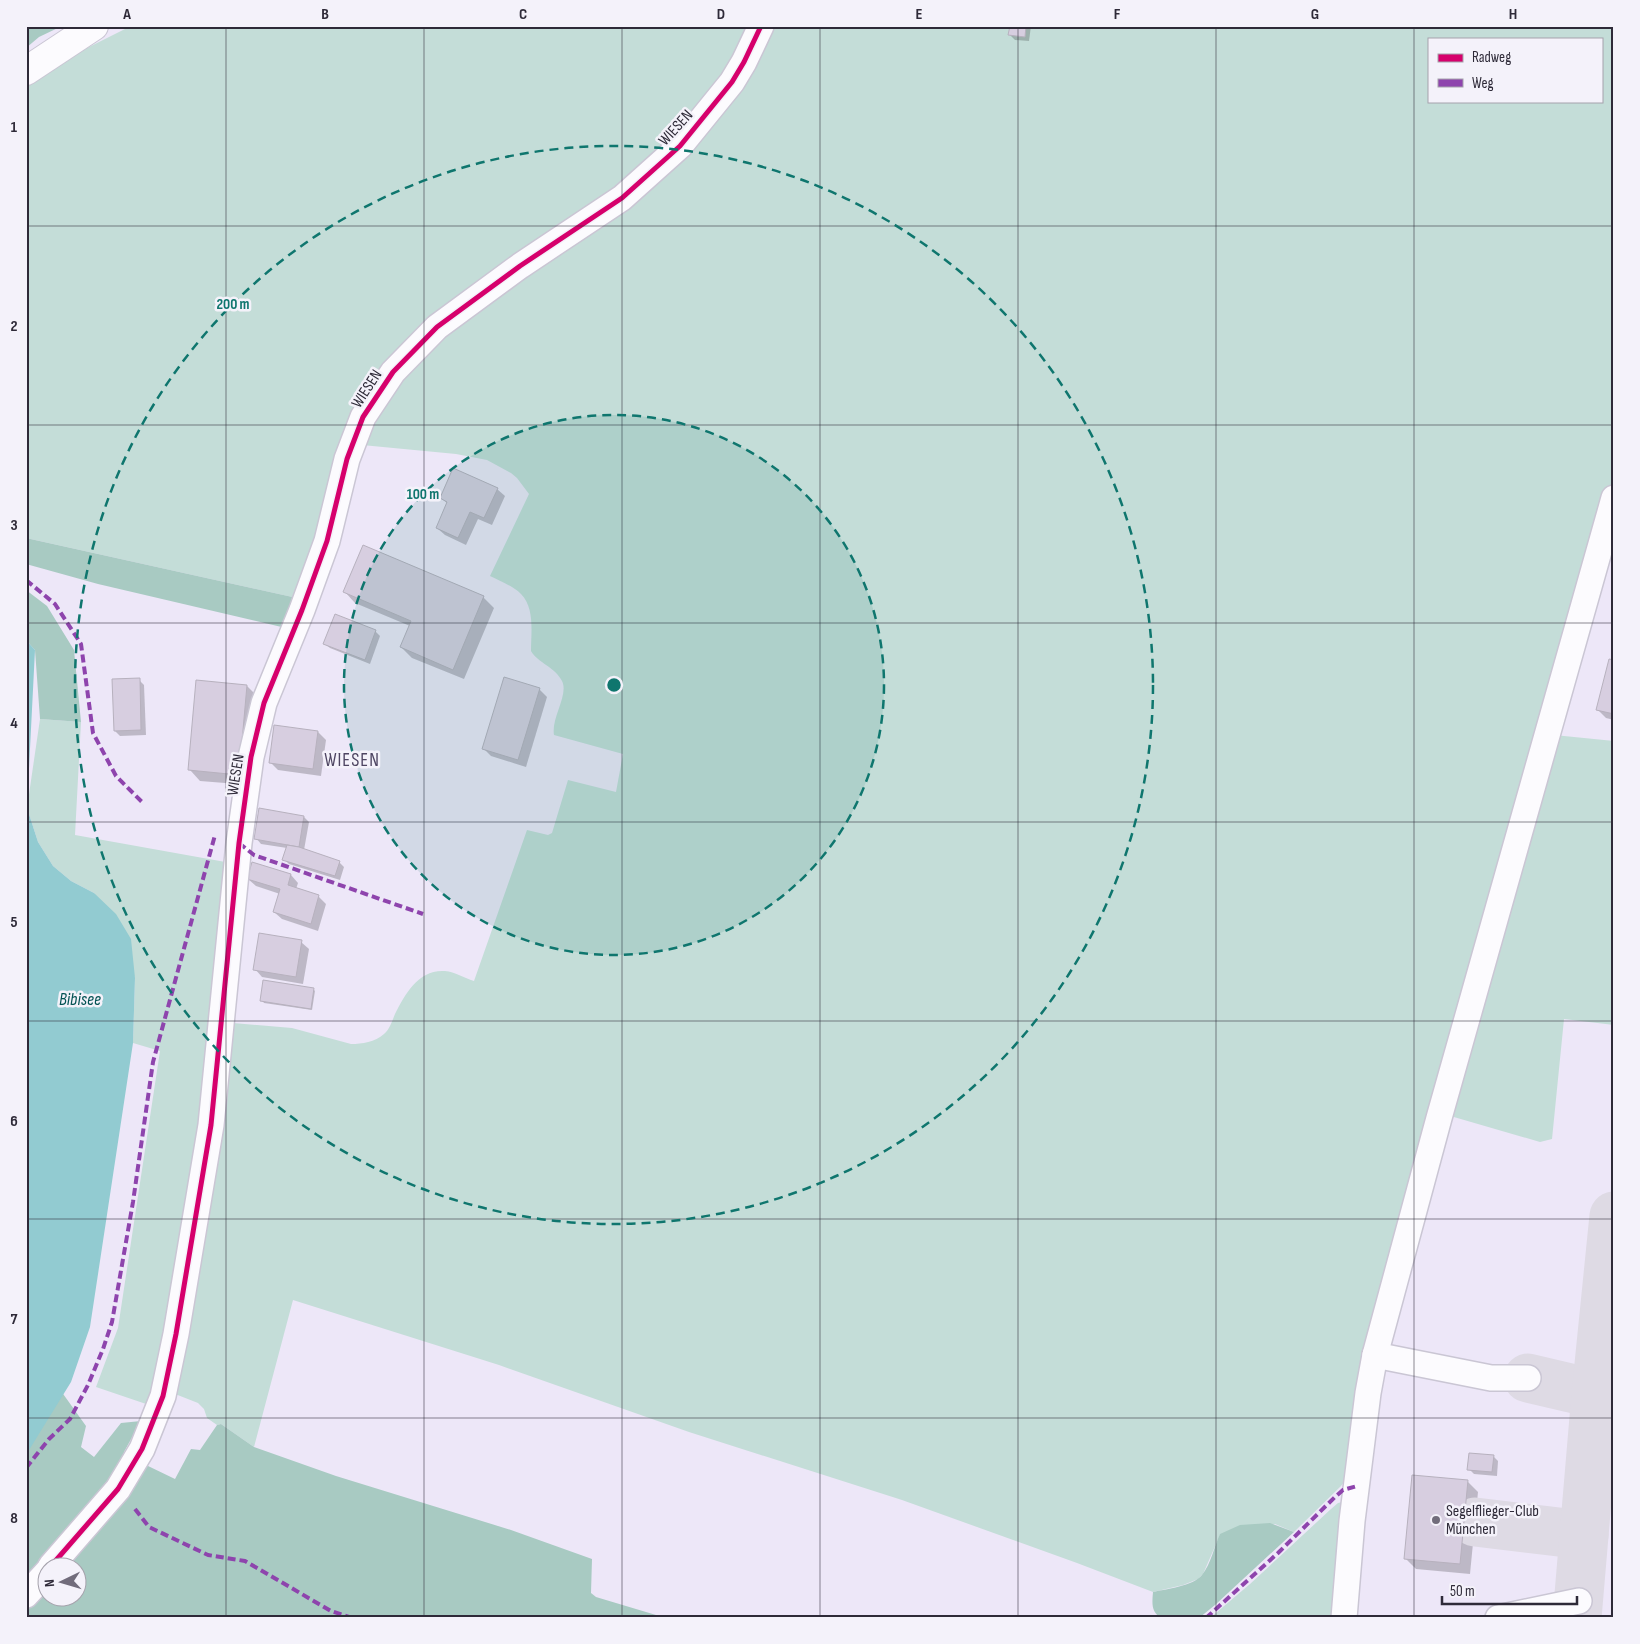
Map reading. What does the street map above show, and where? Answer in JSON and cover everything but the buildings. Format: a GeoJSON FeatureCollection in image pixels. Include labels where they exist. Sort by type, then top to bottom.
{"type":"FeatureCollection","features":[{"type":"Feature","properties":{"kind":"main road"},"geometry":{"type":"LineString","coordinates":[[26,71],[94,26]]}},
{"type":"Feature","properties":{"kind":"street","name":"WIESEN"},"geometry":{"type":"LineString","coordinates":[[60,1556],[118,1489],[142,1449],[163,1396],[176,1334],[211,1125],[239,843],[251,757],[264,702],[302,610],[327,540],[347,459],[363,417],[393,372],[436,326],[520,266],[622,198],[680,146],[732,82],[761,26]]}},
{"type":"Feature","properties":{"kind":"street"},"geometry":{"type":"LineString","coordinates":[[1344,1618],[1357,1486],[1368,1393],[1375,1355],[1442,1109],[1614,498]]}},
{"type":"Feature","properties":{"kind":"street"},"geometry":{"type":"LineString","coordinates":[[1375,1355],[1491,1378],[1528,1378]]}},
{"type":"Feature","properties":{"kind":"street"},"geometry":{"type":"LineString","coordinates":[[26,1595],[38,1582]]}},
{"type":"Feature","properties":{"kind":"street"},"geometry":{"type":"LineString","coordinates":[[1498,1618],[1579,1601]]}},
{"type":"Feature","properties":{"kind":"shaded area"},"geometry":{"type":"Polygon","coordinates":[[[26,26],[62,26],[39,37],[26,48],[26,26]]]}},
{"type":"Feature","properties":{"kind":"shaded area"},"geometry":{"type":"Polygon","coordinates":[[[131,26],[755,26],[681,137],[387,369],[297,598],[26,538],[26,85],[57,63],[131,26]]]}},
{"type":"Feature","properties":{"kind":"shaded area"},"geometry":{"type":"Polygon","coordinates":[[[766,26],[1614,26],[1614,474],[1515,831],[1350,1474],[1341,1486],[1294,1532],[1275,1524],[1220,1535],[1203,1574],[1198,1579],[1183,1585],[1153,1592],[902,1500],[689,1432],[499,1365],[293,1300],[254,1447],[221,1424],[217,1425],[207,1418],[204,1409],[198,1403],[170,1392],[233,1023],[292,1028],[351,1044],[364,1043],[377,1039],[386,1032],[408,991],[420,978],[436,971],[445,971],[474,981],[527,830],[548,835],[552,833],[568,780],[616,792],[623,754],[554,735],[555,721],[564,687],[562,681],[555,672],[531,651],[530,613],[521,594],[490,576],[529,494],[511,473],[487,460],[456,454],[362,445],[382,402],[424,351],[632,195],[766,26]]]}},
{"type":"Feature","properties":{"kind":"shaded area"},"geometry":{"type":"Polygon","coordinates":[[[26,538],[297,598],[307,633],[98,584],[26,564],[26,538]]]}},
{"type":"Feature","properties":{"kind":"shaded area"},"geometry":{"type":"Polygon","coordinates":[[[26,590],[47,606],[74,650],[81,722],[40,719],[35,650],[26,640],[26,590]]]}},
{"type":"Feature","properties":{"kind":"shaded area"},"geometry":{"type":"Polygon","coordinates":[[[40,719],[81,722],[75,835],[231,863],[210,1058],[152,1406],[96,1387],[118,1328],[160,1051],[133,1043],[135,978],[94,893],[71,881],[53,866],[38,842],[27,808],[40,719]]]}},
{"type":"Feature","properties":{"kind":"shaded area"},"geometry":{"type":"Polygon","coordinates":[[[1554,735],[1614,741],[1614,1025],[1564,1019],[1552,1139],[1540,1142],[1447,1115],[1554,735]]]}},
{"type":"Feature","properties":{"kind":"shaded area"},"geometry":{"type":"Polygon","coordinates":[[[61,1391],[86,1426],[81,1447],[94,1457],[121,1423],[141,1421],[124,1452],[175,1479],[191,1449],[200,1450],[217,1425],[221,1424],[254,1447],[336,1476],[511,1530],[592,1559],[591,1593],[596,1597],[666,1618],[26,1618],[26,1443],[61,1391]]]}},
{"type":"Feature","properties":{"kind":"shaded area"},"geometry":{"type":"Polygon","coordinates":[[[1347,1501],[1337,1618],[1210,1618],[1338,1503],[1347,1501]]]}},
{"type":"Feature","properties":{"kind":"shaded area"},"geometry":{"type":"Polygon","coordinates":[[[1270,1523],[1294,1532],[1215,1605],[1199,1618],[1162,1618],[1158,1616],[1154,1610],[1153,1592],[1198,1579],[1208,1566],[1220,1534],[1240,1525],[1270,1523]]]}},
{"type":"Feature","properties":{"kind":"water","name":"Bibisee"},"geometry":{"type":"Polygon","coordinates":[[[26,640],[35,650],[27,808],[38,842],[53,866],[71,881],[94,893],[116,914],[131,939],[135,978],[133,1043],[90,1327],[71,1382],[26,1455],[26,640]]]}},
{"type":"Feature","properties":{"kind":"taxiway"},"geometry":{"type":"LineString","coordinates":[[1577,1618],[1596,1394],[1614,1216]]}},
{"type":"Feature","properties":{"kind":"taxiway"},"geometry":{"type":"LineString","coordinates":[[1528,1378],[1596,1394]]}},
{"type":"Feature","properties":{"kind":"taxiway"},"geometry":{"type":"LineString","coordinates":[[1475,1522],[1584,1535]]}},
{"type":"Feature","properties":{"kind":"marked path"},"geometry":{"type":"LineString","coordinates":[[26,580],[55,604],[81,644],[93,733],[116,776],[142,802]]}},
{"type":"Feature","properties":{"kind":"marked path"},"geometry":{"type":"LineString","coordinates":[[26,1468],[49,1439],[70,1419],[88,1385],[112,1322],[133,1202],[153,1062],[215,835]]}},
{"type":"Feature","properties":{"kind":"marked path"},"geometry":{"type":"LineString","coordinates":[[239,843],[254,855],[423,914]]}},
{"type":"Feature","properties":{"kind":"marked path"},"geometry":{"type":"LineString","coordinates":[[1206,1618],[1278,1553],[1343,1490],[1357,1486]]}},
{"type":"Feature","properties":{"kind":"marked path"},"geometry":{"type":"LineString","coordinates":[[135,1509],[149,1527],[208,1555],[245,1561],[331,1611],[352,1618]]}},
{"type":"Feature","properties":{"kind":"cycle path"},"geometry":{"type":"LineString","coordinates":[[60,1556],[118,1489],[142,1449],[163,1396],[176,1334],[211,1125],[239,843],[251,757],[264,703],[302,610],[327,541],[347,459],[363,417],[393,372],[437,327],[520,266],[622,198],[680,146],[732,82],[761,26]]}},
{"type":"Feature","properties":{"kind":"place","name":"Segelflieger-Club München"},"geometry":{"type":"Point","coordinates":[1436,1520]}},
{"type":"Feature","properties":{"kind":"district","name":"WIESEN"},"geometry":{"type":"Point","coordinates":[352,760]}}]}
